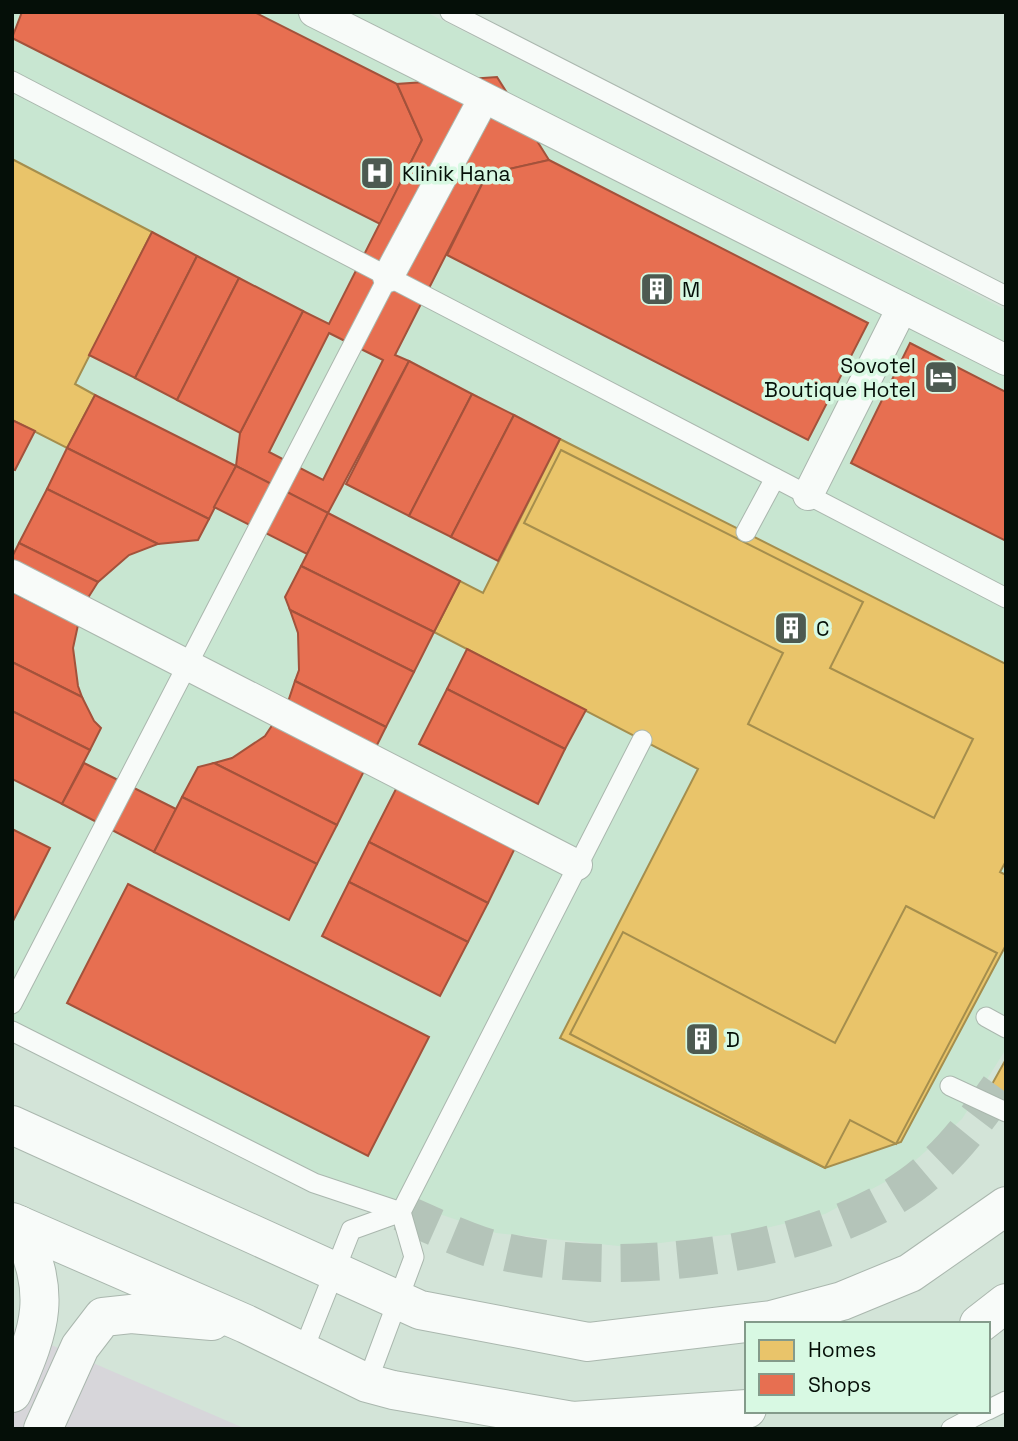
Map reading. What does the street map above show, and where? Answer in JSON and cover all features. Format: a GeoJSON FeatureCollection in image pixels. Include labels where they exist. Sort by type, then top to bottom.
{"type":"FeatureCollection","features":[{"type":"Feature","properties":{"kind":"street"},"geometry":{"type":"LineString","coordinates":[[314,12],[1006,360]]}},
{"type":"Feature","properties":{"kind":"street"},"geometry":{"type":"LineString","coordinates":[[388,277],[484,97]]}},
{"type":"Feature","properties":{"kind":"street"},"geometry":{"type":"LineString","coordinates":[[808,495],[902,308]]}},
{"type":"Feature","properties":{"kind":"street"},"geometry":{"type":"LineString","coordinates":[[12,575],[577,865]]}},
{"type":"Feature","properties":{"kind":"street"},"geometry":{"type":"LineString","coordinates":[[12,1125],[334,1273],[421,1310],[588,1342],[745,1323]]}},
{"type":"Feature","properties":{"kind":"street"},"geometry":{"type":"LineString","coordinates":[[754,1322],[842,1301],[910,1273],[1006,1206]]}},
{"type":"Feature","properties":{"kind":"street"},"geometry":{"type":"LineString","coordinates":[[16,1224],[246,1324],[367,1383],[573,1421],[745,1409]]}},
{"type":"Feature","properties":{"kind":"street"},"geometry":{"type":"LineString","coordinates":[[12,1393],[40,1316],[40,1283],[35,1258],[16,1224]]}},
{"type":"Feature","properties":{"kind":"street"},"geometry":{"type":"LineString","coordinates":[[43,1429],[80,1347],[103,1318],[131,1314],[246,1324]]}},
{"type":"Feature","properties":{"kind":"lane"},"geometry":{"type":"LineString","coordinates":[[450,12],[1006,296]]}},
{"type":"Feature","properties":{"kind":"lane"},"geometry":{"type":"LineString","coordinates":[[12,82],[1006,598]]}},
{"type":"Feature","properties":{"kind":"lane"},"geometry":{"type":"LineString","coordinates":[[12,1004],[388,277]]}},
{"type":"Feature","properties":{"kind":"lane"},"geometry":{"type":"LineString","coordinates":[[746,532],[775,478]]}},
{"type":"Feature","properties":{"kind":"lane"},"geometry":{"type":"LineString","coordinates":[[367,1383],[414,1257],[401,1212],[642,740]]}},
{"type":"Feature","properties":{"kind":"lane"},"geometry":{"type":"LineString","coordinates":[[986,1017],[1006,1028]]}},
{"type":"Feature","properties":{"kind":"lane"},"geometry":{"type":"LineString","coordinates":[[12,1031],[314,1183],[401,1212]]}},
{"type":"Feature","properties":{"kind":"lane"},"geometry":{"type":"LineString","coordinates":[[950,1086],[1006,1112]]}},
{"type":"Feature","properties":{"kind":"lane"},"geometry":{"type":"LineString","coordinates":[[303,1351],[351,1230],[401,1212]]}},
{"type":"Feature","properties":{"kind":"lane"},"geometry":{"type":"LineString","coordinates":[[990,1409],[1006,1401]]}},
{"type":"Feature","properties":{"kind":"lane"},"geometry":{"type":"LineString","coordinates":[[951,1429],[981,1413]]}},
{"type":"Feature","properties":{"kind":"shaded area"},"geometry":{"type":"Polygon","coordinates":[[[12,12],[426,12],[1006,310],[1006,1049],[962,1119],[900,1174],[825,1214],[749,1232],[628,1247],[496,1233],[317,1173],[12,1020],[12,12]]]}},
{"type":"Feature","properties":{"kind":"shaded area"},"geometry":{"type":"Polygon","coordinates":[[[12,1328],[246,1429],[12,1429],[12,1328]]]}},
{"type":"Feature","properties":{"kind":"building: Homes"},"geometry":{"type":"Polygon","coordinates":[[[12,159],[152,232],[75,384],[95,395],[67,448],[12,420],[12,159]]]}},
{"type":"Feature","properties":{"kind":"building: Homes"},"geometry":{"type":"Polygon","coordinates":[[[560,439],[1006,664],[1006,861],[1000,872],[1006,875],[1006,945],[901,1142],[825,1168],[560,1038],[698,769],[434,632],[460,581],[483,593],[560,439]]]}},
{"type":"Feature","properties":{"kind":"building: Homes","name":"C"},"geometry":{"type":"Polygon","coordinates":[[[561,450],[863,602],[830,668],[973,739],[934,818],[748,724],[783,653],[524,523],[561,450]]]}},
{"type":"Feature","properties":{"kind":"building: Homes","name":"D"},"geometry":{"type":"Polygon","coordinates":[[[906,906],[997,953],[896,1144],[850,1120],[825,1168],[570,1034],[623,932],[835,1043],[906,906]]]}},
{"type":"Feature","properties":{"kind":"building: Homes"},"geometry":{"type":"Polygon","coordinates":[[[1006,1059],[1006,1094],[991,1086],[1006,1059]]]}},
{"type":"Feature","properties":{"kind":"building: Shops"},"geometry":{"type":"Polygon","coordinates":[[[22,12],[254,12],[397,84],[422,140],[380,224],[12,38],[22,12]]]}},
{"type":"Feature","properties":{"kind":"building: Shops"},"geometry":{"type":"Polygon","coordinates":[[[497,77],[549,160],[487,174],[395,355],[409,361],[328,513],[236,466],[240,433],[303,311],[329,324],[422,140],[397,84],[497,77]],[[329,333],[269,452],[323,480],[383,360],[329,333]]]}},
{"type":"Feature","properties":{"kind":"building: Shops","name":"M"},"geometry":{"type":"Polygon","coordinates":[[[549,160],[868,323],[808,440],[447,255],[487,174],[549,160]]]}},
{"type":"Feature","properties":{"kind":"building: Shops"},"geometry":{"type":"Polygon","coordinates":[[[152,232],[197,256],[135,378],[89,355],[152,232]]]}},
{"type":"Feature","properties":{"kind":"building: Shops"},"geometry":{"type":"Polygon","coordinates":[[[197,256],[239,278],[177,400],[135,378],[197,256]]]}},
{"type":"Feature","properties":{"kind":"building: Shops"},"geometry":{"type":"Polygon","coordinates":[[[239,278],[303,311],[240,433],[177,400],[239,278]]]}},
{"type":"Feature","properties":{"kind":"building: Shops"},"geometry":{"type":"Polygon","coordinates":[[[910,343],[1006,392],[1006,541],[851,463],[910,343]]]}},
{"type":"Feature","properties":{"kind":"building: Shops"},"geometry":{"type":"Polygon","coordinates":[[[409,361],[472,394],[409,516],[346,484],[409,361]]]}},
{"type":"Feature","properties":{"kind":"building: Shops"},"geometry":{"type":"Polygon","coordinates":[[[472,394],[514,415],[451,537],[409,516],[472,394]]]}},
{"type":"Feature","properties":{"kind":"building: Shops"},"geometry":{"type":"Polygon","coordinates":[[[95,395],[236,466],[209,519],[67,448],[95,395]]]}},
{"type":"Feature","properties":{"kind":"building: Shops"},"geometry":{"type":"Polygon","coordinates":[[[514,415],[560,439],[498,561],[451,537],[514,415]]]}},
{"type":"Feature","properties":{"kind":"building: Shops"},"geometry":{"type":"Polygon","coordinates":[[[12,420],[35,431],[15,470],[12,469],[12,420]]]}},
{"type":"Feature","properties":{"kind":"building: Shops"},"geometry":{"type":"Polygon","coordinates":[[[67,448],[209,519],[198,540],[158,544],[47,489],[67,448]]]}},
{"type":"Feature","properties":{"kind":"building: Shops"},"geometry":{"type":"Polygon","coordinates":[[[236,466],[328,513],[307,554],[214,507],[236,466]]]}},
{"type":"Feature","properties":{"kind":"building: Shops"},"geometry":{"type":"Polygon","coordinates":[[[47,489],[158,544],[129,555],[98,582],[19,543],[47,489]]]}},
{"type":"Feature","properties":{"kind":"building: Shops"},"geometry":{"type":"Polygon","coordinates":[[[328,513],[460,581],[434,632],[301,566],[328,513]]]}},
{"type":"Feature","properties":{"kind":"building: Shops"},"geometry":{"type":"Polygon","coordinates":[[[19,543],[98,582],[81,609],[78,625],[12,592],[12,557],[19,543]]]}},
{"type":"Feature","properties":{"kind":"building: Shops"},"geometry":{"type":"Polygon","coordinates":[[[301,566],[434,632],[414,672],[290,610],[285,597],[301,566]]]}},
{"type":"Feature","properties":{"kind":"building: Shops"},"geometry":{"type":"Polygon","coordinates":[[[12,592],[78,625],[73,648],[82,697],[12,662],[12,592]]]}},
{"type":"Feature","properties":{"kind":"building: Shops"},"geometry":{"type":"Polygon","coordinates":[[[290,610],[414,672],[386,727],[295,681],[299,670],[298,633],[290,610]]]}},
{"type":"Feature","properties":{"kind":"building: Shops"},"geometry":{"type":"Polygon","coordinates":[[[467,649],[586,710],[565,749],[447,689],[467,649]]]}},
{"type":"Feature","properties":{"kind":"building: Shops"},"geometry":{"type":"Polygon","coordinates":[[[12,662],[82,697],[94,721],[101,728],[90,750],[12,711],[12,662]]]}},
{"type":"Feature","properties":{"kind":"building: Shops"},"geometry":{"type":"Polygon","coordinates":[[[295,681],[386,727],[365,769],[287,705],[295,681]]]}},
{"type":"Feature","properties":{"kind":"building: Shops"},"geometry":{"type":"Polygon","coordinates":[[[447,689],[565,749],[538,804],[419,744],[447,689]]]}},
{"type":"Feature","properties":{"kind":"building: Shops"},"geometry":{"type":"Polygon","coordinates":[[[12,711],[90,750],[62,804],[12,779],[12,711]]]}},
{"type":"Feature","properties":{"kind":"building: Shops"},"geometry":{"type":"Polygon","coordinates":[[[273,724],[365,769],[337,825],[214,763],[232,758],[265,736],[273,724]]]}},
{"type":"Feature","properties":{"kind":"building: Shops"},"geometry":{"type":"Polygon","coordinates":[[[84,763],[176,809],[154,852],[62,804],[84,763]]]}},
{"type":"Feature","properties":{"kind":"building: Shops"},"geometry":{"type":"Polygon","coordinates":[[[214,763],[337,825],[317,864],[182,797],[198,767],[214,763]]]}},
{"type":"Feature","properties":{"kind":"building: Shops"},"geometry":{"type":"Polygon","coordinates":[[[397,787],[515,848],[488,903],[369,842],[397,787]]]}},
{"type":"Feature","properties":{"kind":"building: Shops"},"geometry":{"type":"Polygon","coordinates":[[[182,797],[317,864],[289,920],[154,852],[182,797]]]}},
{"type":"Feature","properties":{"kind":"building: Shops"},"geometry":{"type":"Polygon","coordinates":[[[12,829],[50,848],[12,923],[12,829]]]}},
{"type":"Feature","properties":{"kind":"building: Shops"},"geometry":{"type":"Polygon","coordinates":[[[369,842],[488,903],[468,942],[349,882],[369,842]]]}},
{"type":"Feature","properties":{"kind":"building: Shops"},"geometry":{"type":"Polygon","coordinates":[[[349,882],[468,942],[440,996],[322,936],[349,882]]]}},
{"type":"Feature","properties":{"kind":"building: Shops"},"geometry":{"type":"Polygon","coordinates":[[[128,884],[429,1037],[368,1156],[67,1003],[128,884]]]}},
{"type":"Feature","properties":{"kind":"tunnel"},"geometry":{"type":"LineString","coordinates":[[401,1212],[480,1245],[530,1257],[588,1262],[651,1262],[715,1255],[779,1242],[838,1224],[890,1199],[943,1158],[1006,1078]]}},
{"type":"Feature","properties":{"kind":"place","name":"Klinik Hana"},"geometry":{"type":"Point","coordinates":[377,173]}},
{"type":"Feature","properties":{"kind":"place","name":"M"},"geometry":{"type":"Point","coordinates":[657,289]}},
{"type":"Feature","properties":{"kind":"place","name":"Sovotel Boutique Hotel"},"geometry":{"type":"Point","coordinates":[941,377]}},
{"type":"Feature","properties":{"kind":"place","name":"C"},"geometry":{"type":"Point","coordinates":[791,628]}},
{"type":"Feature","properties":{"kind":"place","name":"D"},"geometry":{"type":"Point","coordinates":[702,1039]}}]}
